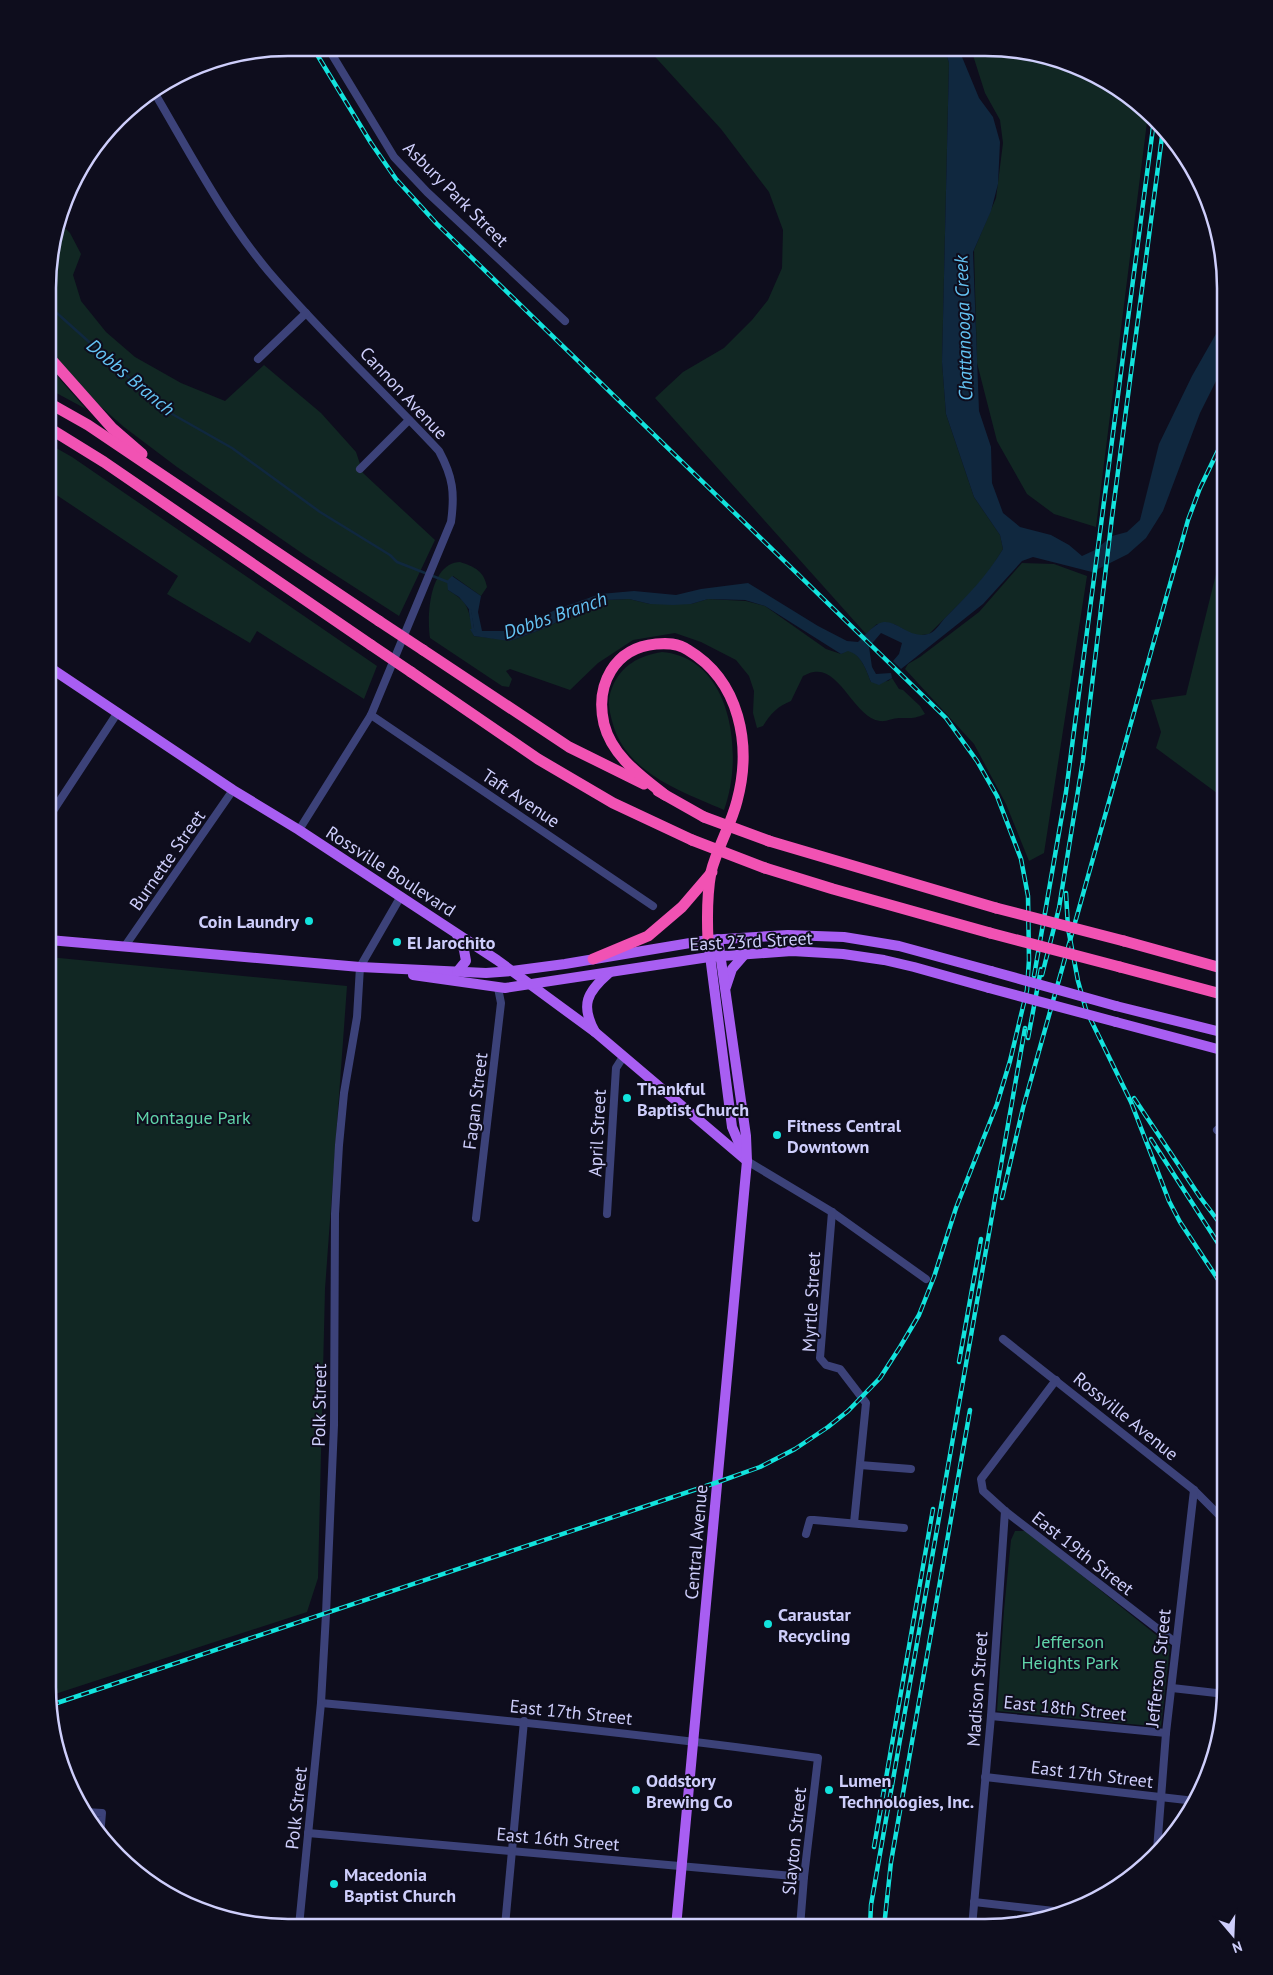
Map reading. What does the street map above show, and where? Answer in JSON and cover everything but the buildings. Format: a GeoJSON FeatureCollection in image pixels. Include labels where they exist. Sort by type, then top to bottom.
{"type":"FeatureCollection","features":[{"type":"Feature","properties":{"kind":"highway"},"geometry":{"type":"LineString","coordinates":[[56,364],[112,428],[177,485]]}},
{"type":"Feature","properties":{"kind":"highway"},"geometry":{"type":"LineString","coordinates":[[56,407],[88,425],[568,747],[665,795],[704,818],[769,841],[996,908],[1217,966]]}},
{"type":"Feature","properties":{"kind":"highway"},"geometry":{"type":"LineString","coordinates":[[56,432],[104,462],[538,759],[613,802],[692,840],[765,868],[990,933],[1217,993]]}},
{"type":"Feature","properties":{"kind":"highway"},"geometry":{"type":"LineString","coordinates":[[665,795],[634,770],[616,750],[604,725],[602,689],[610,672],[624,654],[644,645],[670,643],[687,648],[707,662],[723,681],[734,701],[740,724],[742,750],[737,800],[712,872],[707,914],[713,940]]}},
{"type":"Feature","properties":{"kind":"highway"},"geometry":{"type":"LineString","coordinates":[[593,959],[648,936],[682,907],[712,872]]}},
{"type":"Feature","properties":{"kind":"main road","name":"Rossville Boulevard"},"geometry":{"type":"LineString","coordinates":[[56,672],[233,790],[401,896],[512,971],[595,1032],[746,1161]]}},
{"type":"Feature","properties":{"kind":"main road"},"geometry":{"type":"LineString","coordinates":[[457,934],[464,950],[466,961],[457,972]]}},
{"type":"Feature","properties":{"kind":"main road","name":"East 23rd Street"},"geometry":{"type":"LineString","coordinates":[[56,941],[360,967],[457,972],[512,971],[713,940],[788,935],[844,937],[899,946],[1116,1006],[1217,1031]]}},
{"type":"Feature","properties":{"kind":"main road","name":"Central Avenue"},"geometry":{"type":"LineString","coordinates":[[713,940],[732,1127],[746,1161]]}},
{"type":"Feature","properties":{"kind":"main road","name":"East 23rd Street"},"geometry":{"type":"LineString","coordinates":[[360,967],[498,988],[531,986],[745,954],[792,951],[843,954],[914,966],[1217,1049]]}},
{"type":"Feature","properties":{"kind":"main road"},"geometry":{"type":"LineString","coordinates":[[725,990],[732,970],[745,954]]}},
{"type":"Feature","properties":{"kind":"main road","name":"Central Avenue"},"geometry":{"type":"LineString","coordinates":[[677,1919],[746,1161],[746,1136],[725,990],[715,957]]}},
{"type":"Feature","properties":{"kind":"main road"},"geometry":{"type":"LineString","coordinates":[[595,1032],[590,1022],[588,1009],[590,992],[609,973]]}},
{"type":"Feature","properties":{"kind":"street","name":"Asbury Park Street"},"geometry":{"type":"LineString","coordinates":[[333,56],[394,157],[428,192],[565,321]]}},
{"type":"Feature","properties":{"kind":"street","name":"Cannon Avenue"},"geometry":{"type":"LineString","coordinates":[[157,97],[237,230],[268,271],[439,451],[448,468],[453,488],[451,522],[372,715],[299,830]]}},
{"type":"Feature","properties":{"kind":"street"},"geometry":{"type":"LineString","coordinates":[[258,360],[306,313]]}},
{"type":"Feature","properties":{"kind":"street"},"geometry":{"type":"LineString","coordinates":[[360,469],[409,420]]}},
{"type":"Feature","properties":{"kind":"street"},"geometry":{"type":"LineString","coordinates":[[56,806],[118,712]]}},
{"type":"Feature","properties":{"kind":"street","name":"Taft Avenue"},"geometry":{"type":"LineString","coordinates":[[372,715],[653,906]]}},
{"type":"Feature","properties":{"kind":"street","name":"Burnette Street"},"geometry":{"type":"LineString","coordinates":[[125,946],[233,790]]}},
{"type":"Feature","properties":{"kind":"street","name":"Polk Street"},"geometry":{"type":"LineString","coordinates":[[300,1919],[321,1703],[334,1425],[336,1214],[339,1145],[344,1093],[357,1017],[360,967],[401,896]]}},
{"type":"Feature","properties":{"kind":"street","name":"Fagan Street"},"geometry":{"type":"LineString","coordinates":[[476,1218],[501,1003],[498,988]]}},
{"type":"Feature","properties":{"kind":"street","name":"April Street"},"geometry":{"type":"LineString","coordinates":[[607,1214],[616,1068],[623,1057]]}},
{"type":"Feature","properties":{"kind":"street"},"geometry":{"type":"LineString","coordinates":[[746,1161],[832,1212],[926,1279]]}},
{"type":"Feature","properties":{"kind":"street","name":"Myrtle Street"},"geometry":{"type":"LineString","coordinates":[[832,1212],[820,1358],[826,1365],[840,1369],[866,1403],[854,1523]]}},
{"type":"Feature","properties":{"kind":"street","name":"Rossville Avenue"},"geometry":{"type":"LineString","coordinates":[[1003,1339],[1194,1490],[1217,1513]]}},
{"type":"Feature","properties":{"kind":"street","name":"East 19th Street"},"geometry":{"type":"LineString","coordinates":[[1056,1380],[981,1479],[983,1492],[1176,1643]]}},
{"type":"Feature","properties":{"kind":"street"},"geometry":{"type":"LineString","coordinates":[[860,1465],[911,1469]]}},
{"type":"Feature","properties":{"kind":"street","name":"Jefferson Street"},"geometry":{"type":"LineString","coordinates":[[1158,1841],[1166,1733],[1194,1490]]}},
{"type":"Feature","properties":{"kind":"street","name":"Madison Street"},"geometry":{"type":"LineString","coordinates":[[973,1919],[991,1716],[1005,1511]]}},
{"type":"Feature","properties":{"kind":"street"},"geometry":{"type":"LineString","coordinates":[[806,1534],[810,1520],[904,1528]]}},
{"type":"Feature","properties":{"kind":"street"},"geometry":{"type":"LineString","coordinates":[[1172,1688],[1217,1693]]}},
{"type":"Feature","properties":{"kind":"street","name":"East 17th Street"},"geometry":{"type":"LineString","coordinates":[[321,1703],[524,1722],[693,1741],[818,1758]]}},
{"type":"Feature","properties":{"kind":"street","name":"East 18th Street"},"geometry":{"type":"LineString","coordinates":[[991,1716],[1166,1733]]}},
{"type":"Feature","properties":{"kind":"street"},"geometry":{"type":"LineString","coordinates":[[506,1919],[524,1722]]}},
{"type":"Feature","properties":{"kind":"street","name":"Slayton Street"},"geometry":{"type":"LineString","coordinates":[[801,1919],[818,1758]]}},
{"type":"Feature","properties":{"kind":"street","name":"East 17th Street"},"geometry":{"type":"LineString","coordinates":[[985,1778],[1187,1800]]}},
{"type":"Feature","properties":{"kind":"street"},"geometry":{"type":"LineString","coordinates":[[93,1812],[102,1813],[101,1824]]}},
{"type":"Feature","properties":{"kind":"street","name":"East 16th Street"},"geometry":{"type":"LineString","coordinates":[[308,1833],[804,1877]]}},
{"type":"Feature","properties":{"kind":"street"},"geometry":{"type":"LineString","coordinates":[[974,1902],[1047,1910]]}},
{"type":"Feature","properties":{"kind":"green space"},"geometry":{"type":"Polygon","coordinates":[[[654,56],[947,56],[949,63],[942,362],[946,414],[974,497],[1000,535],[1003,549],[990,570],[974,589],[929,634],[915,636],[894,624],[877,624],[866,634],[655,398],[683,372],[724,348],[752,320],[768,300],[782,268],[783,230],[769,192],[721,129],[654,56]]]}},
{"type":"Feature","properties":{"kind":"green space"},"geometry":{"type":"Polygon","coordinates":[[[973,56],[1015,58],[1045,64],[1087,80],[1114,95],[1147,122],[1096,527],[1054,514],[1027,494],[997,441],[977,363],[974,250],[996,198],[1003,143],[1000,120],[985,93],[973,56]]]}},
{"type":"Feature","properties":{"kind":"green space"},"geometry":{"type":"Polygon","coordinates":[[[64,227],[70,233],[81,254],[73,275],[81,301],[106,332],[135,357],[181,383],[225,401],[264,365],[321,413],[356,452],[363,473],[435,540],[399,616],[306,556],[177,467],[124,427],[100,406],[56,358],[56,288],[58,258],[64,227]]]}},
{"type":"Feature","properties":{"kind":"green space"},"geometry":{"type":"Polygon","coordinates":[[[56,375],[86,409],[56,393],[56,375]]]}},
{"type":"Feature","properties":{"kind":"green space"},"geometry":{"type":"Polygon","coordinates":[[[56,448],[72,457],[377,666],[364,699],[257,631],[250,643],[167,594],[178,576],[56,495],[56,448]]]}},
{"type":"Feature","properties":{"kind":"green space"},"geometry":{"type":"Polygon","coordinates":[[[460,562],[478,570],[484,577],[487,587],[481,596],[453,576],[448,590],[461,599],[467,607],[474,636],[516,639],[548,627],[579,609],[605,600],[629,599],[650,604],[691,604],[708,599],[746,601],[765,606],[826,649],[841,654],[848,650],[853,652],[863,663],[871,682],[888,681],[892,678],[899,689],[903,690],[920,706],[925,714],[910,718],[882,721],[871,718],[862,711],[832,677],[814,672],[803,676],[791,701],[778,708],[763,726],[757,728],[753,713],[754,691],[749,676],[736,660],[701,642],[675,633],[633,640],[598,663],[570,690],[510,669],[506,671],[512,679],[509,687],[502,686],[430,638],[429,609],[433,588],[442,571],[450,564],[460,562]]]}},
{"type":"Feature","properties":{"kind":"green space"},"geometry":{"type":"Polygon","coordinates":[[[1022,563],[1054,564],[1087,576],[1044,853],[1029,861],[1006,804],[974,744],[905,669],[908,664],[979,612],[1022,563]]]}},
{"type":"Feature","properties":{"kind":"green space"},"geometry":{"type":"Polygon","coordinates":[[[1217,570],[1217,793],[1156,748],[1161,732],[1151,700],[1186,695],[1217,570]]]}},
{"type":"Feature","properties":{"kind":"green space"},"geometry":{"type":"Polygon","coordinates":[[[662,652],[686,658],[704,672],[718,690],[727,713],[732,738],[733,763],[730,788],[724,810],[657,778],[629,754],[619,739],[610,712],[610,692],[620,673],[632,663],[646,656],[662,652]]]}},
{"type":"Feature","properties":{"kind":"green space","name":"Montague Park"},"geometry":{"type":"Polygon","coordinates":[[[56,958],[347,986],[325,1289],[318,1578],[307,1612],[56,1694],[56,958]]]}},
{"type":"Feature","properties":{"kind":"green space","name":"Jefferson Heights Park"},"geometry":{"type":"Polygon","coordinates":[[[1015,1531],[1025,1531],[1034,1537],[1170,1646],[1161,1727],[997,1711],[1011,1540],[1015,1531]]]}},
{"type":"Feature","properties":{"kind":"water","name":"Chattanooga Creek"},"geometry":{"type":"Polygon","coordinates":[[[947,56],[962,56],[979,98],[993,117],[1000,142],[998,184],[991,211],[973,252],[979,411],[991,447],[992,483],[1003,513],[1020,527],[1051,535],[1069,545],[1082,556],[1095,550],[1112,536],[1127,532],[1140,520],[1159,444],[1192,376],[1217,332],[1217,379],[1200,413],[1163,511],[1146,538],[1128,554],[1092,572],[1033,557],[1022,561],[983,604],[901,669],[893,661],[899,654],[902,643],[881,633],[869,647],[872,667],[876,674],[891,673],[892,678],[879,685],[871,682],[860,659],[853,653],[848,651],[841,654],[765,606],[745,600],[708,599],[691,604],[673,605],[650,604],[629,599],[605,600],[579,609],[548,627],[509,641],[474,636],[470,629],[474,629],[471,612],[459,597],[448,590],[447,581],[452,576],[481,596],[478,612],[482,631],[509,631],[517,629],[555,610],[600,594],[634,591],[676,595],[701,589],[748,583],[818,626],[847,641],[858,642],[878,624],[884,622],[896,625],[914,634],[930,633],[937,628],[983,577],[1003,549],[1000,535],[974,497],[946,414],[942,362],[949,63],[947,56]]]}},
{"type":"Feature","properties":{"kind":"waterway","name":"Dobbs Branch"},"geometry":{"type":"LineString","coordinates":[[56,312],[165,410],[232,448],[320,512],[390,555],[397,562],[448,582]]}},
{"type":"Feature","properties":{"kind":"waterway","name":"Dobbs Branch"},"geometry":{"type":"LineString","coordinates":[[470,610],[473,630],[475,631]]}},
{"type":"Feature","properties":{"kind":"railway"},"geometry":{"type":"LineString","coordinates":[[57,1703],[760,1467],[795,1449],[828,1427],[848,1411],[880,1378],[919,1315],[934,1277],[956,1208],[997,1104],[1010,1061],[1027,990],[1029,960],[1028,896],[1021,859],[997,796],[977,761],[946,718],[437,224],[396,179],[371,143],[318,56]]}},
{"type":"Feature","properties":{"kind":"railway"},"geometry":{"type":"LineString","coordinates":[[1034,976],[1066,792],[1153,128]]}},
{"type":"Feature","properties":{"kind":"railway"},"geometry":{"type":"LineString","coordinates":[[1042,975],[1059,908],[1083,760],[1112,517],[1162,138]]}},
{"type":"Feature","properties":{"kind":"railway"},"geometry":{"type":"LineString","coordinates":[[1002,1198],[1023,1108],[1188,520],[1200,488],[1217,453]]}},
{"type":"Feature","properties":{"kind":"railway"},"geometry":{"type":"LineString","coordinates":[[1066,893],[1068,928],[1078,981],[1086,1010],[1131,1102],[1169,1201],[1180,1222],[1217,1278]]}},
{"type":"Feature","properties":{"kind":"railway"},"geometry":{"type":"LineString","coordinates":[[1028,1038],[1041,969]]}},
{"type":"Feature","properties":{"kind":"railway"},"geometry":{"type":"LineString","coordinates":[[870,1919],[871,1905],[1025,1028]]}},
{"type":"Feature","properties":{"kind":"railway"},"geometry":{"type":"LineString","coordinates":[[1134,1098],[1217,1219]]}},
{"type":"Feature","properties":{"kind":"railway"},"geometry":{"type":"LineString","coordinates":[[1151,1139],[1217,1242]]}},
{"type":"Feature","properties":{"kind":"railway"},"geometry":{"type":"LineString","coordinates":[[959,1362],[981,1239]]}},
{"type":"Feature","properties":{"kind":"railway"},"geometry":{"type":"LineString","coordinates":[[885,1919],[891,1862],[970,1410]]}},
{"type":"Feature","properties":{"kind":"railway"},"geometry":{"type":"LineString","coordinates":[[874,1847],[933,1509]]}},
{"type":"Feature","properties":{"kind":"place","name":"Coin Laundry"},"geometry":{"type":"Point","coordinates":[309,921]}},
{"type":"Feature","properties":{"kind":"place","name":"El Jarochito"},"geometry":{"type":"Point","coordinates":[397,942]}},
{"type":"Feature","properties":{"kind":"place","name":"Thankful Baptist Church"},"geometry":{"type":"Point","coordinates":[627,1098]}},
{"type":"Feature","properties":{"kind":"place","name":"Fitness Central Downtown"},"geometry":{"type":"Point","coordinates":[777,1135]}},
{"type":"Feature","properties":{"kind":"place","name":"Caraustar Recycling"},"geometry":{"type":"Point","coordinates":[768,1624]}},
{"type":"Feature","properties":{"kind":"place","name":"Oddstory Brewing Co"},"geometry":{"type":"Point","coordinates":[636,1790]}},
{"type":"Feature","properties":{"kind":"place","name":"Lumen Technologies, Inc."},"geometry":{"type":"Point","coordinates":[829,1790]}},
{"type":"Feature","properties":{"kind":"place","name":"Macedonia Baptist Church"},"geometry":{"type":"Point","coordinates":[334,1884]}}]}
